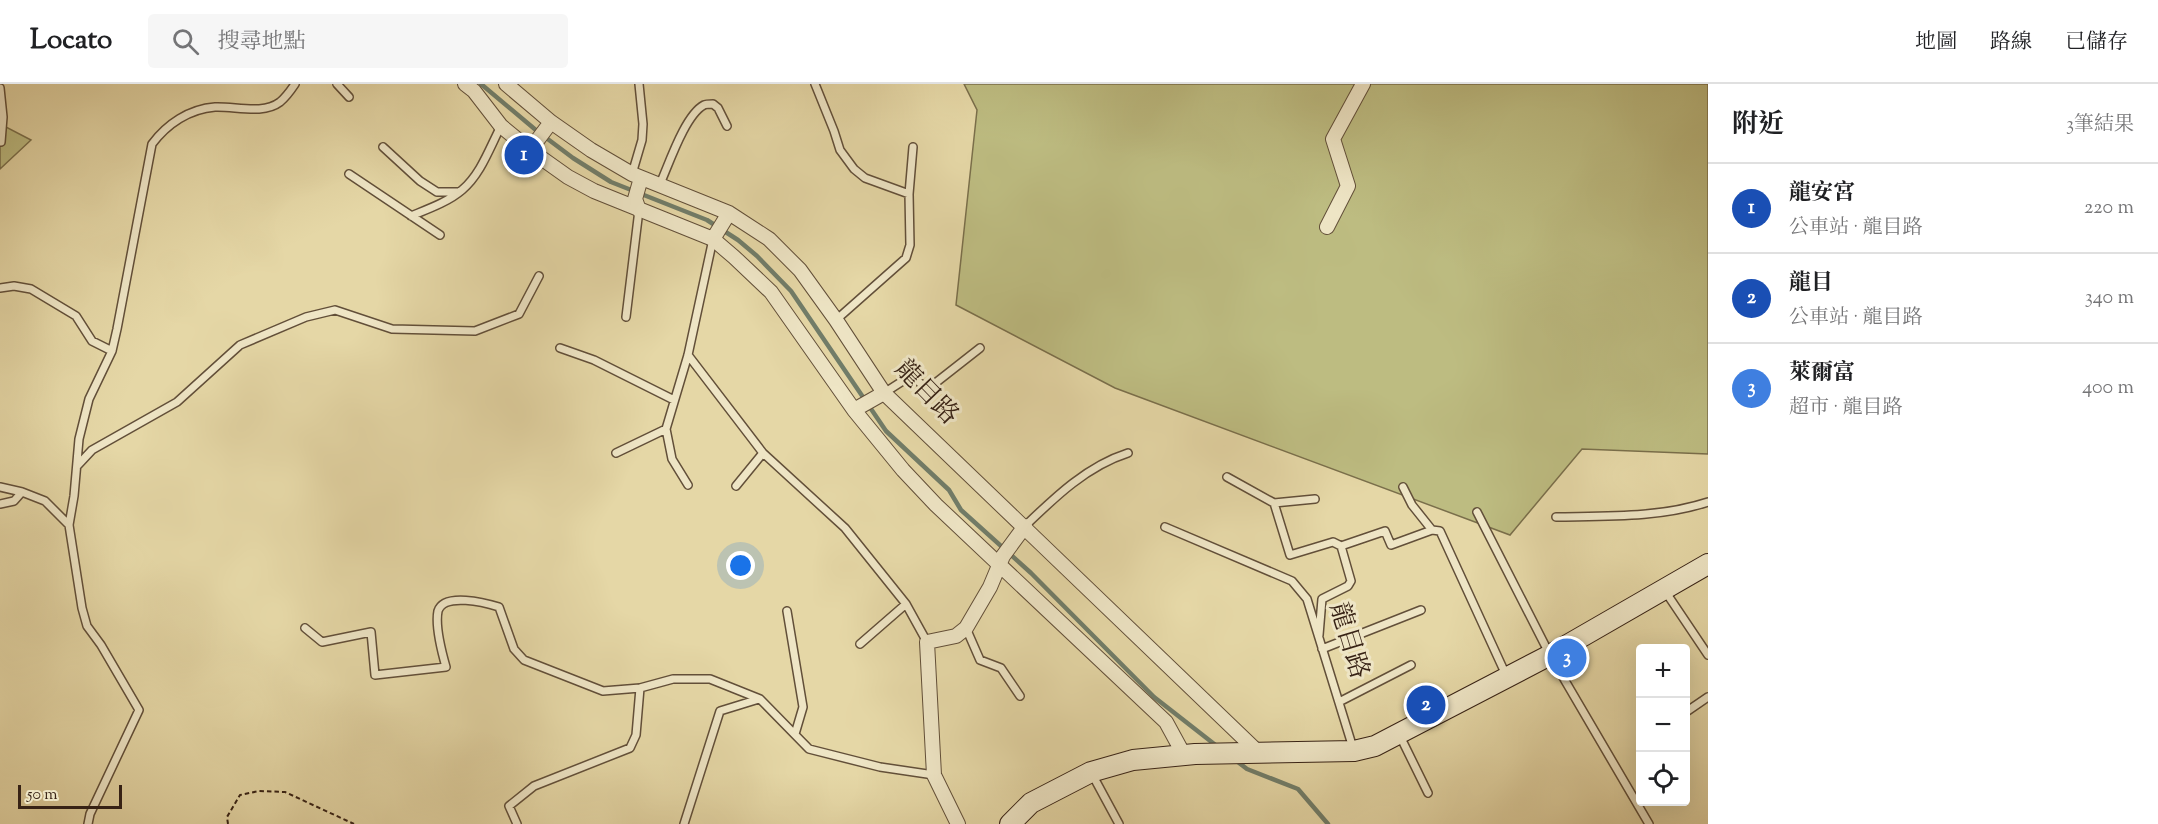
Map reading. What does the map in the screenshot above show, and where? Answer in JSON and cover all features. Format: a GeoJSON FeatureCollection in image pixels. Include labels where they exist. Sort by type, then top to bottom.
{"type":"FeatureCollection","features":[{"type":"Feature","properties":{"kind":"street"},"geometry":{"type":"LineString","coordinates":[[465,84],[474,91],[501,126],[585,186],[714,236],[771,292],[911,479],[936,505],[1002,560],[1166,723],[1189,754]]}},
{"type":"Feature","properties":{"kind":"street","name":"龍目路"},"geometry":{"type":"LineString","coordinates":[[506,84],[549,124],[637,178],[660,184],[727,216],[769,240],[800,270],[836,320],[880,396],[1260,754]]}},
{"type":"Feature","properties":{"kind":"street"},"geometry":{"type":"LineString","coordinates":[[1327,227],[1348,186],[1333,139],[1363,84]]}},
{"type":"Feature","properties":{"kind":"street"},"geometry":{"type":"LineString","coordinates":[[531,147],[549,124]]}},
{"type":"Feature","properties":{"kind":"street"},"geometry":{"type":"LineString","coordinates":[[637,178],[637,205]]}},
{"type":"Feature","properties":{"kind":"street"},"geometry":{"type":"LineString","coordinates":[[714,236],[727,216]]}},
{"type":"Feature","properties":{"kind":"street"},"geometry":{"type":"LineString","coordinates":[[856,408],[880,396]]}},
{"type":"Feature","properties":{"kind":"street"},"geometry":{"type":"LineString","coordinates":[[958,824],[934,775],[927,642],[956,636],[966,628],[990,587],[1002,560],[1021,531]]}},
{"type":"Feature","properties":{"kind":"street"},"geometry":{"type":"LineString","coordinates":[[1010,824],[1031,803],[1091,772],[1133,760],[1189,754],[1354,751],[1374,746],[1550,655],[1708,564]]}},
{"type":"Feature","properties":{"kind":"lane"},"geometry":{"type":"LineString","coordinates":[[88,824],[90,814],[139,710],[101,645],[87,626],[69,525],[79,439],[89,399],[112,351],[152,144],[165,128],[184,116],[213,107],[263,109],[279,102],[296,84]]}},
{"type":"Feature","properties":{"kind":"lane"},"geometry":{"type":"LineString","coordinates":[[337,84],[348,97]]}},
{"type":"Feature","properties":{"kind":"lane"},"geometry":{"type":"LineString","coordinates":[[637,178],[643,124],[639,84]]}},
{"type":"Feature","properties":{"kind":"lane"},"geometry":{"type":"LineString","coordinates":[[815,84],[840,150],[854,169],[866,178],[909,194]]}},
{"type":"Feature","properties":{"kind":"lane"},"geometry":{"type":"LineString","coordinates":[[0,88],[3,117],[0,142]]}},
{"type":"Feature","properties":{"kind":"lane"},"geometry":{"type":"LineString","coordinates":[[660,184],[685,129],[703,105],[713,104],[718,108],[727,126]]}},
{"type":"Feature","properties":{"kind":"lane"},"geometry":{"type":"LineString","coordinates":[[411,216],[461,192],[474,178],[501,126]]}},
{"type":"Feature","properties":{"kind":"lane"},"geometry":{"type":"LineString","coordinates":[[383,147],[420,182],[436,192],[461,192]]}},
{"type":"Feature","properties":{"kind":"lane"},"geometry":{"type":"LineString","coordinates":[[836,320],[906,258],[910,245],[909,194],[913,147]]}},
{"type":"Feature","properties":{"kind":"lane"},"geometry":{"type":"LineString","coordinates":[[349,174],[440,235]]}},
{"type":"Feature","properties":{"kind":"lane"},"geometry":{"type":"LineString","coordinates":[[626,317],[637,205]]}},
{"type":"Feature","properties":{"kind":"lane"},"geometry":{"type":"LineString","coordinates":[[687,485],[672,459],[666,429],[687,355],[714,236]]}},
{"type":"Feature","properties":{"kind":"lane"},"geometry":{"type":"LineString","coordinates":[[77,466],[92,450],[177,402],[240,345],[306,317],[335,310],[392,329],[475,331],[519,314],[539,276]]}},
{"type":"Feature","properties":{"kind":"lane"},"geometry":{"type":"LineString","coordinates":[[0,288],[14,286],[32,289],[75,316],[92,341],[112,351]]}},
{"type":"Feature","properties":{"kind":"lane"},"geometry":{"type":"LineString","coordinates":[[560,348],[594,360],[674,400]]}},
{"type":"Feature","properties":{"kind":"lane"},"geometry":{"type":"LineString","coordinates":[[907,366],[912,375],[925,388],[929,388],[980,348]]}},
{"type":"Feature","properties":{"kind":"lane"},"geometry":{"type":"LineString","coordinates":[[687,355],[763,453],[845,528],[906,604],[927,642]]}},
{"type":"Feature","properties":{"kind":"lane"},"geometry":{"type":"LineString","coordinates":[[880,396],[912,375]]}},
{"type":"Feature","properties":{"kind":"lane"},"geometry":{"type":"LineString","coordinates":[[616,453],[666,429]]}},
{"type":"Feature","properties":{"kind":"lane"},"geometry":{"type":"LineString","coordinates":[[736,486],[763,453]]}},
{"type":"Feature","properties":{"kind":"lane"},"geometry":{"type":"LineString","coordinates":[[1021,531],[1065,487],[1111,458],[1128,453]]}},
{"type":"Feature","properties":{"kind":"lane"},"geometry":{"type":"LineString","coordinates":[[1227,477],[1274,503],[1315,499]]}},
{"type":"Feature","properties":{"kind":"lane"},"geometry":{"type":"LineString","coordinates":[[1403,486],[1412,505],[1432,530]]}},
{"type":"Feature","properties":{"kind":"lane"},"geometry":{"type":"LineString","coordinates":[[0,487],[45,501],[69,525]]}},
{"type":"Feature","properties":{"kind":"lane"},"geometry":{"type":"LineString","coordinates":[[0,504],[14,501],[22,492]]}},
{"type":"Feature","properties":{"kind":"lane"},"geometry":{"type":"LineString","coordinates":[[1556,517],[1629,516],[1690,508],[1708,502]]}},
{"type":"Feature","properties":{"kind":"lane"},"geometry":{"type":"LineString","coordinates":[[1274,503],[1290,555],[1333,542],[1341,546],[1385,531],[1391,545],[1432,530],[1440,531],[1507,678]]}},
{"type":"Feature","properties":{"kind":"lane"},"geometry":{"type":"LineString","coordinates":[[1478,512],[1550,655],[1649,824]]}},
{"type":"Feature","properties":{"kind":"lane","name":"龍目路"},"geometry":{"type":"LineString","coordinates":[[1165,526],[1293,581],[1307,599],[1354,751]]}},
{"type":"Feature","properties":{"kind":"lane"},"geometry":{"type":"LineString","coordinates":[[1319,638],[1322,599],[1348,586],[1351,581],[1341,546]]}},
{"type":"Feature","properties":{"kind":"lane"},"geometry":{"type":"LineString","coordinates":[[1663,589],[1707,650]]}},
{"type":"Feature","properties":{"kind":"lane"},"geometry":{"type":"LineString","coordinates":[[305,628],[322,642],[370,632],[375,675],[446,667],[439,643],[438,611],[444,603],[453,600],[482,602],[499,607],[514,649],[524,660],[603,691],[640,688],[673,679],[710,679],[759,699],[809,749],[880,767],[934,775]]}},
{"type":"Feature","properties":{"kind":"lane"},"geometry":{"type":"LineString","coordinates":[[860,644],[906,604]]}},
{"type":"Feature","properties":{"kind":"lane"},"geometry":{"type":"LineString","coordinates":[[1322,649],[1421,610]]}},
{"type":"Feature","properties":{"kind":"lane"},"geometry":{"type":"LineString","coordinates":[[787,611],[803,707],[795,734]]}},
{"type":"Feature","properties":{"kind":"lane"},"geometry":{"type":"LineString","coordinates":[[966,628],[980,660],[1001,668],[1020,696]]}},
{"type":"Feature","properties":{"kind":"lane"},"geometry":{"type":"LineString","coordinates":[[1339,702],[1412,665]]}},
{"type":"Feature","properties":{"kind":"lane"},"geometry":{"type":"LineString","coordinates":[[518,824],[509,806],[534,786],[630,748],[636,735],[640,688]]}},
{"type":"Feature","properties":{"kind":"lane"},"geometry":{"type":"LineString","coordinates":[[1690,709],[1708,696]]}},
{"type":"Feature","properties":{"kind":"lane"},"geometry":{"type":"LineString","coordinates":[[684,824],[720,711],[759,699]]}},
{"type":"Feature","properties":{"kind":"lane"},"geometry":{"type":"LineString","coordinates":[[1399,734],[1428,793]]}},
{"type":"Feature","properties":{"kind":"lane"},"geometry":{"type":"LineString","coordinates":[[1091,772],[1119,824]]}},
{"type":"Feature","properties":{"kind":"path"},"geometry":{"type":"LineString","coordinates":[[228,824],[227,817],[240,795],[259,791],[285,792],[354,824]]}},
{"type":"Feature","properties":{"kind":"shaded area"},"geometry":{"type":"Polygon","coordinates":[[[964,84],[1708,84],[1708,454],[1582,449],[1510,535],[1115,388],[956,305],[977,110],[964,84]]]}},
{"type":"Feature","properties":{"kind":"shaded area"},"geometry":{"type":"Polygon","coordinates":[[[0,124],[31,140],[0,169],[0,124]]]}},
{"type":"Feature","properties":{"kind":"waterway"},"geometry":{"type":"LineString","coordinates":[[481,84],[537,131],[573,158],[611,182],[707,220],[738,240],[757,256],[791,291],[886,431],[949,490],[961,510],[1031,573],[1154,697],[1218,747]]}},
{"type":"Feature","properties":{"kind":"waterway"},"geometry":{"type":"LineString","coordinates":[[1234,759],[1247,769],[1298,789],[1328,824]]}},
{"type":"Feature","properties":{"kind":"place","name":"龍安宮"},"geometry":{"type":"Point","coordinates":[524,155]}},
{"type":"Feature","properties":{"kind":"place","name":"萊爾富"},"geometry":{"type":"Point","coordinates":[1567,658]}},
{"type":"Feature","properties":{"kind":"place","name":"龍目"},"geometry":{"type":"Point","coordinates":[1426,705]}}]}
